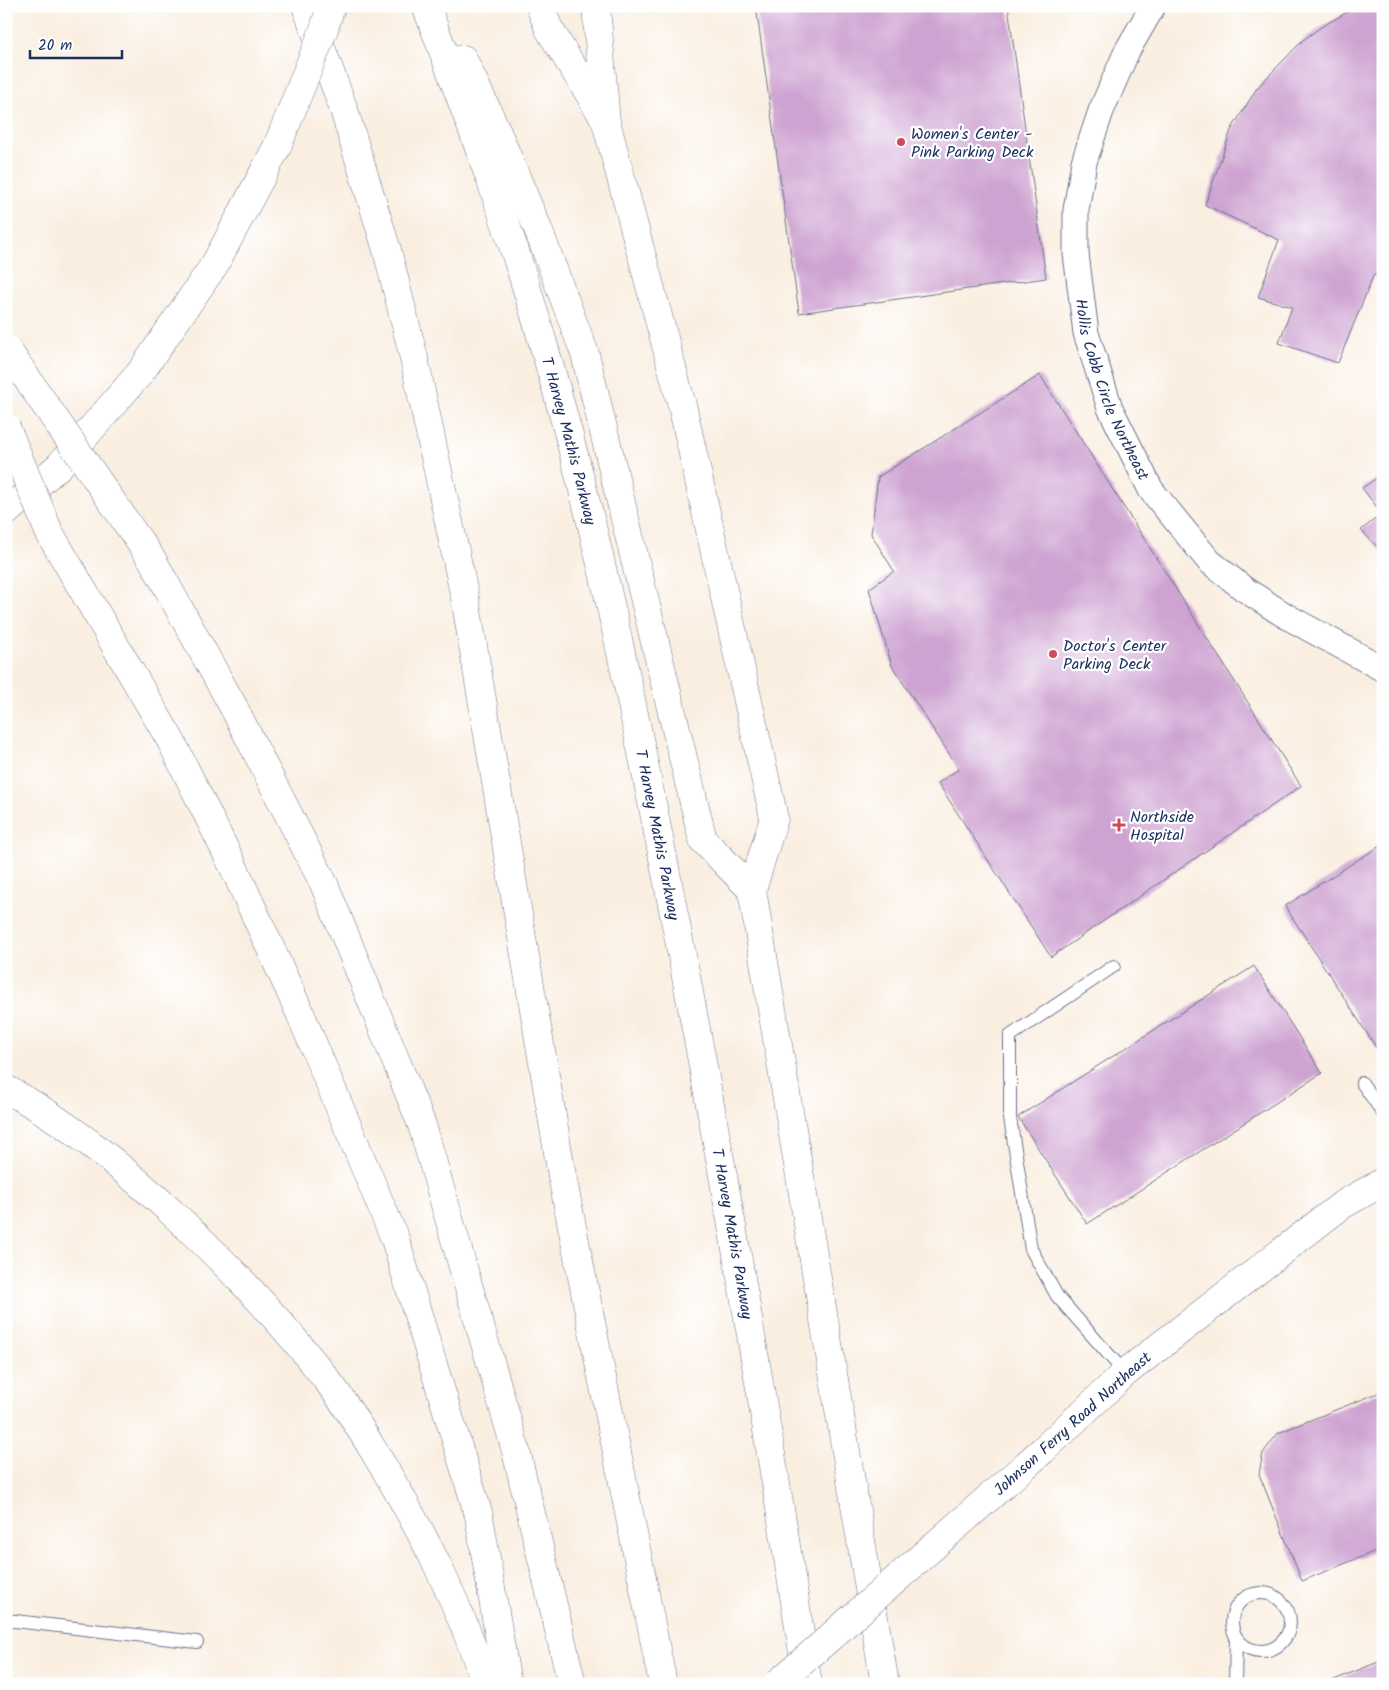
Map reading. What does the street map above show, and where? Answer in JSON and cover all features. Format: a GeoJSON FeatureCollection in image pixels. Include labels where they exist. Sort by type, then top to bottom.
{"type":"FeatureCollection","features":[{"type":"Feature","properties":{"kind":"main road"},"geometry":{"type":"LineString","coordinates":[[306,6],[344,110],[387,250],[414,358],[465,598],[562,1176],[663,1684]]}},
{"type":"Feature","properties":{"kind":"main road"},"geometry":{"type":"LineString","coordinates":[[6,512],[59,466],[140,372],[215,264],[276,148],[324,29],[331,6]]}},
{"type":"Feature","properties":{"kind":"main road","name":"T Harvey Mathis Parkway"},"geometry":{"type":"LineString","coordinates":[[426,6],[492,183],[545,347],[587,501],[624,665],[692,1003],[752,1345],[808,1684]]}},
{"type":"Feature","properties":{"kind":"main road"},"geometry":{"type":"LineString","coordinates":[[438,6],[494,125],[538,229],[585,354],[703,840],[752,890]]}},
{"type":"Feature","properties":{"kind":"main road"},"geometry":{"type":"LineString","coordinates":[[540,6],[549,29],[606,122]]}},
{"type":"Feature","properties":{"kind":"main road"},"geometry":{"type":"LineString","coordinates":[[596,6],[606,122],[683,409],[774,818],[752,890],[885,1684]]}},
{"type":"Feature","properties":{"kind":"main road"},"geometry":{"type":"LineString","coordinates":[[6,348],[153,561],[234,708],[324,884],[422,1125],[516,1451],[572,1684]]}},
{"type":"Feature","properties":{"kind":"main road"},"geometry":{"type":"LineString","coordinates":[[6,426],[49,532],[172,741],[234,868],[300,1013],[395,1239],[480,1516],[507,1684]]}},
{"type":"Feature","properties":{"kind":"main road"},"geometry":{"type":"LineString","coordinates":[[6,479],[49,532]]}},
{"type":"Feature","properties":{"kind":"main road"},"geometry":{"type":"LineString","coordinates":[[6,1089],[80,1136],[142,1184],[238,1276],[289,1334],[336,1392],[413,1516],[444,1578],[477,1656],[486,1684]]}},
{"type":"Feature","properties":{"kind":"main road","name":"Johnson Ferry Road Northeast"},"geometry":{"type":"LineString","coordinates":[[777,1684],[1043,1450],[1124,1373],[1342,1205],[1383,1182]]}},
{"type":"Feature","properties":{"kind":"street","name":"Hollis Cobb Circle Northeast"},"geometry":{"type":"LineString","coordinates":[[1153,6],[1127,51],[1101,111],[1084,162],[1076,210],[1076,254],[1086,333],[1110,408],[1151,490],[1209,561],[1244,589],[1286,616],[1383,669]]}},
{"type":"Feature","properties":{"kind":"lane"},"geometry":{"type":"LineString","coordinates":[[1114,966],[1010,1036],[1010,1118],[1031,1249],[1057,1296],[1124,1373]]}},
{"type":"Feature","properties":{"kind":"lane"},"geometry":{"type":"LineString","coordinates":[[1362,1083],[1383,1113]]}},
{"type":"Feature","properties":{"kind":"lane"},"geometry":{"type":"LineString","coordinates":[[1235,1684],[1236,1637],[1232,1626],[1233,1615],[1238,1604],[1246,1597],[1257,1593],[1269,1594],[1279,1598],[1287,1607],[1290,1629],[1285,1640],[1276,1647],[1265,1651],[1254,1650],[1244,1645],[1236,1637]]}},
{"type":"Feature","properties":{"kind":"lane"},"geometry":{"type":"LineString","coordinates":[[6,1620],[197,1642]]}},
{"type":"Feature","properties":{"kind":"building","name":"Women's Center - Pink Parking Deck"},"geometry":{"type":"Polygon","coordinates":[[[756,6],[1008,6],[1046,278],[799,313],[756,6]]]}},
{"type":"Feature","properties":{"kind":"building"},"geometry":{"type":"Polygon","coordinates":[[[1358,6],[1383,6],[1383,286],[1374,274],[1338,363],[1279,343],[1292,307],[1258,297],[1279,240],[1205,205],[1231,130],[1257,88],[1303,40],[1321,27],[1358,6]]]}},
{"type":"Feature","properties":{"kind":"building","name":"Doctor's Center Parking Deck"},"geometry":{"type":"Polygon","coordinates":[[[1040,375],[1301,786],[1051,957],[938,783],[959,769],[892,666],[869,589],[894,571],[871,534],[878,477],[1040,375]]]}},
{"type":"Feature","properties":{"kind":"building"},"geometry":{"type":"Polygon","coordinates":[[[1383,474],[1383,553],[1361,530],[1382,514],[1362,488],[1383,474]]]}},
{"type":"Feature","properties":{"kind":"building"},"geometry":{"type":"Polygon","coordinates":[[[1383,844],[1383,1049],[1379,1052],[1285,906],[1383,844]]]}},
{"type":"Feature","properties":{"kind":"building"},"geometry":{"type":"Polygon","coordinates":[[[1254,966],[1322,1073],[1087,1224],[1018,1117],[1254,966]]]}},
{"type":"Feature","properties":{"kind":"building"},"geometry":{"type":"Polygon","coordinates":[[[1383,1391],[1383,1548],[1302,1581],[1259,1474],[1263,1453],[1278,1433],[1383,1391]]]}},
{"type":"Feature","properties":{"kind":"building"},"geometry":{"type":"Polygon","coordinates":[[[1383,1660],[1383,1684],[1324,1684],[1383,1660]]]}},
{"type":"Feature","properties":{"kind":"place","name":"Women's Center - Pink Parking Deck"},"geometry":{"type":"Point","coordinates":[901,142]}},
{"type":"Feature","properties":{"kind":"place","name":"Doctor's Center Parking Deck"},"geometry":{"type":"Point","coordinates":[1053,654]}},
{"type":"Feature","properties":{"kind":"place","name":"Northside Hospital"},"geometry":{"type":"Point","coordinates":[1119,825]}}]}
